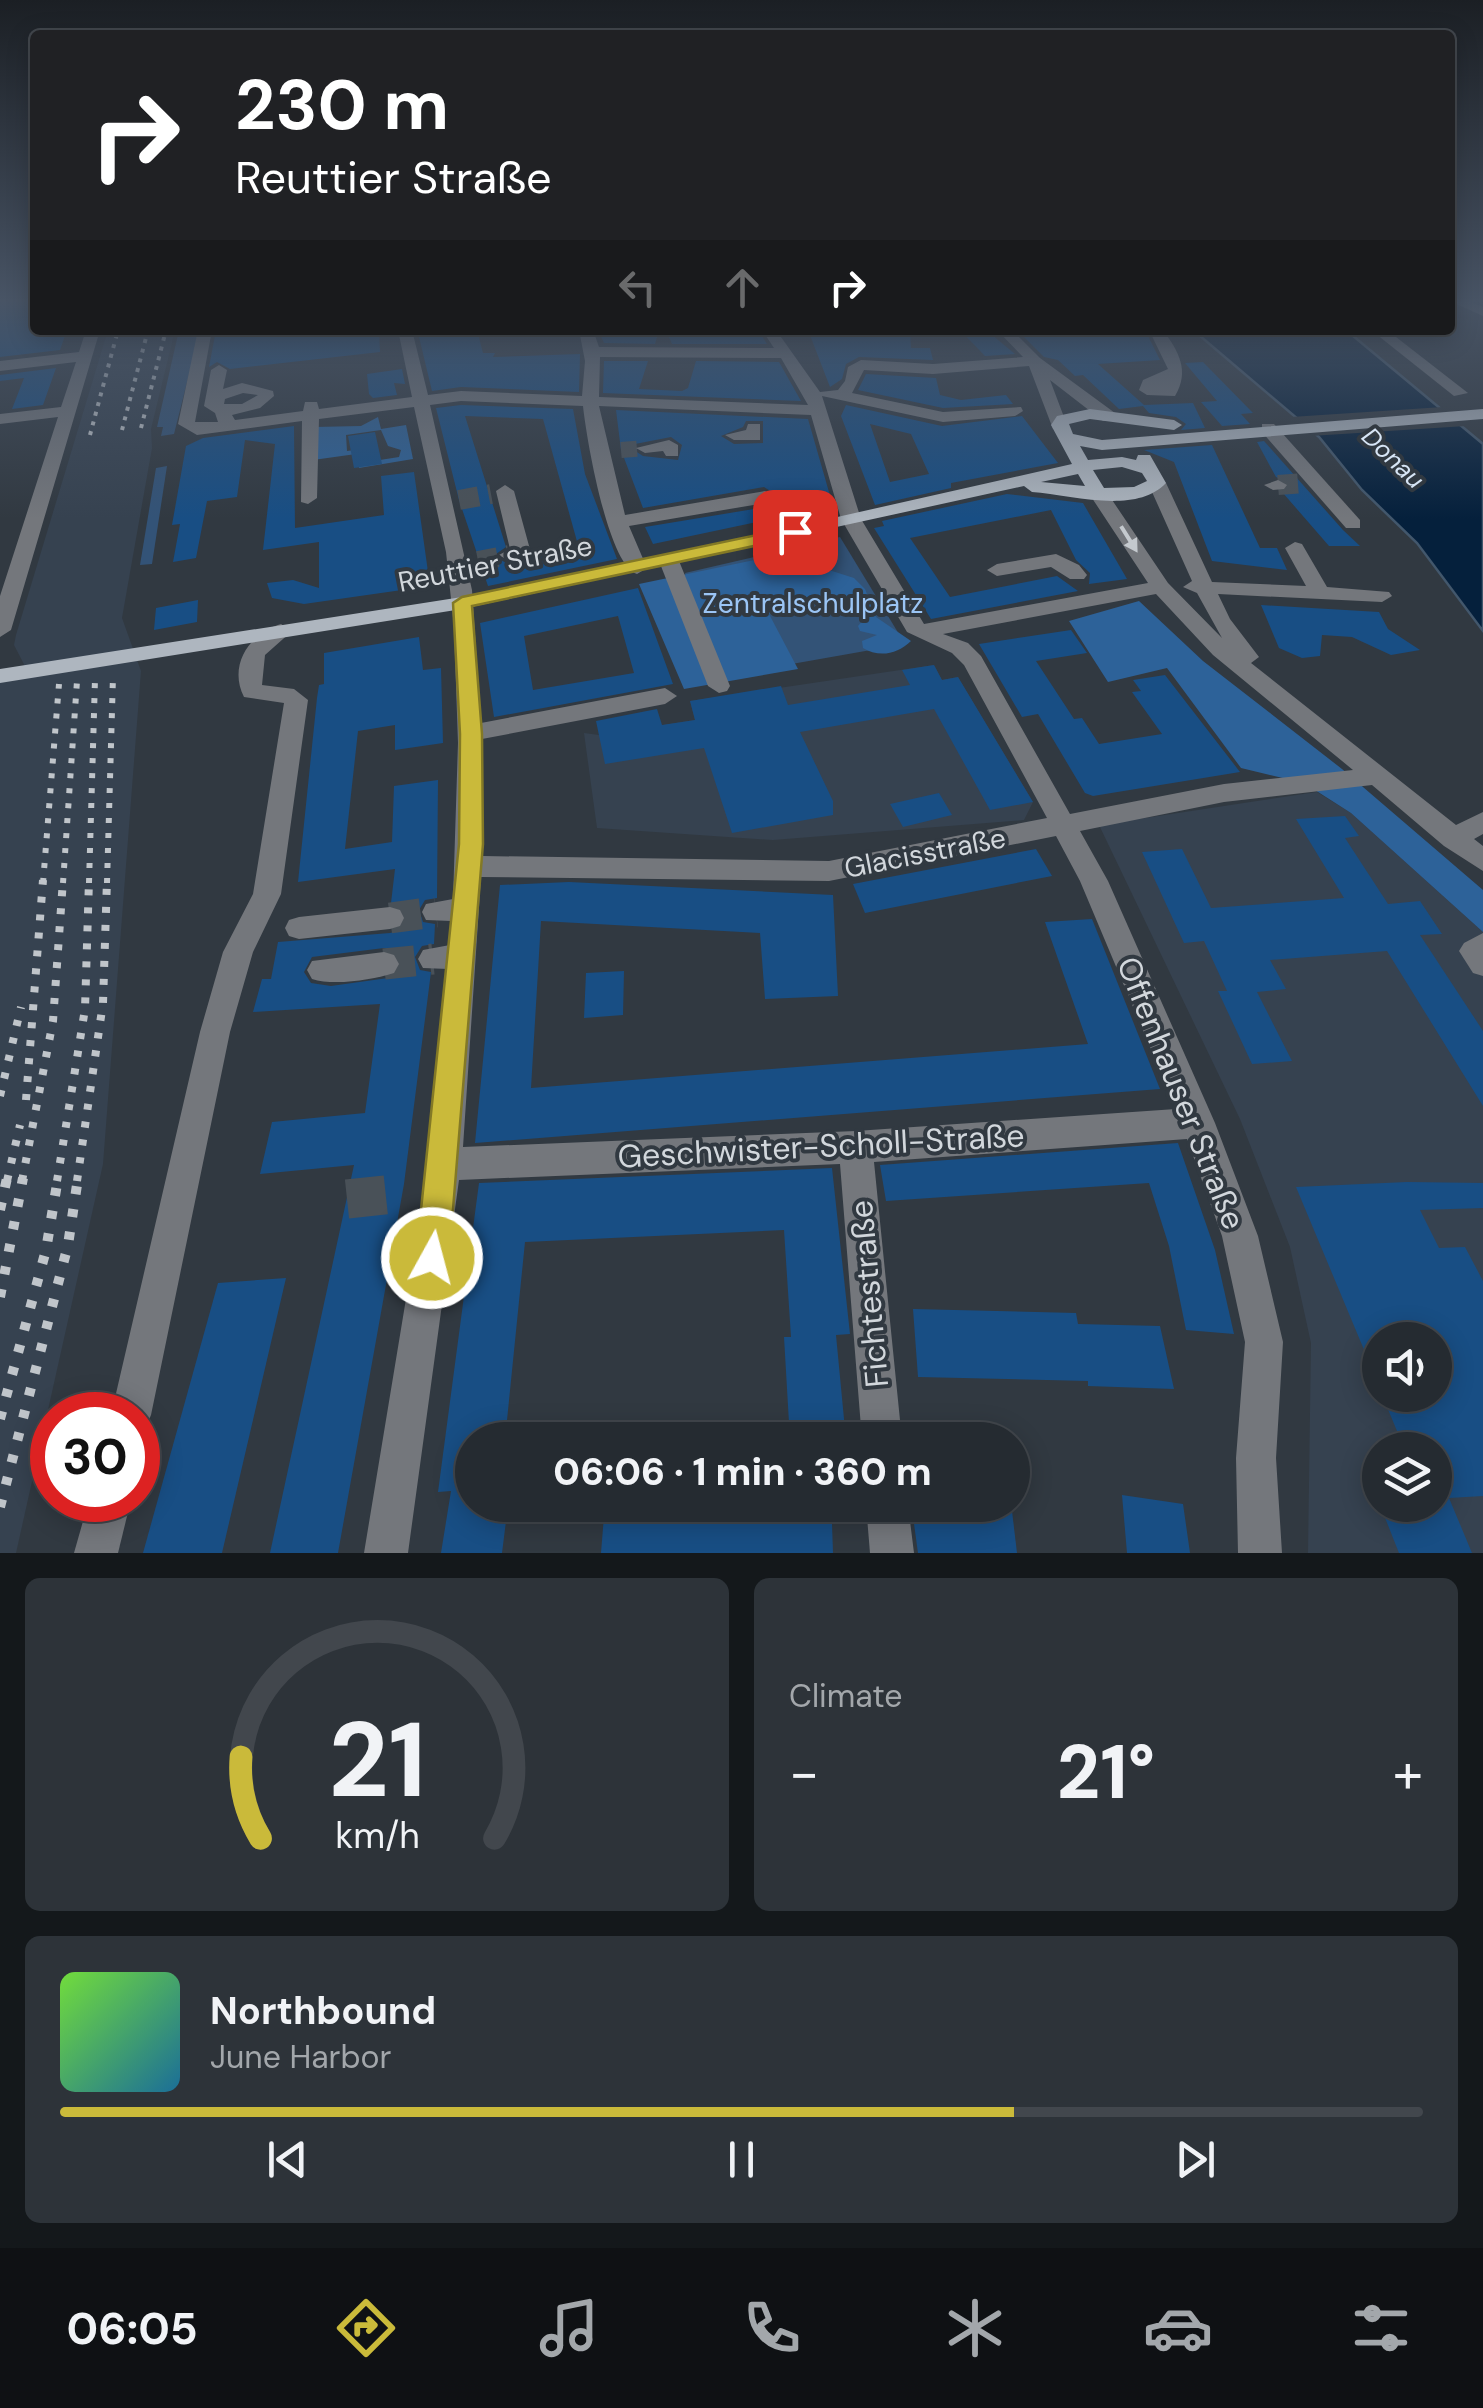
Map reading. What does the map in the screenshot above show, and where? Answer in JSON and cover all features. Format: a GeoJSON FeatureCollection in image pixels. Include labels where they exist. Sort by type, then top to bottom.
{"type":"FeatureCollection","features":[{"type":"Feature","properties":{"kind":"main road"},"geometry":{"type":"LineString","coordinates":[[1062,432],[1091,445],[1275,427],[1477,415]]}},
{"type":"Feature","properties":{"kind":"main road"},"geometry":{"type":"LineString","coordinates":[[1062,432],[1070,416],[1170,425],[1275,427]]}},
{"type":"Feature","properties":{"kind":"main road"},"geometry":{"type":"LineString","coordinates":[[1109,417],[1153,476]]}},
{"type":"Feature","properties":{"kind":"main road"},"geometry":{"type":"LineString","coordinates":[[1062,432],[1097,492]]}},
{"type":"Feature","properties":{"kind":"main road","name":"Reuttier Straße"},"geometry":{"type":"LineString","coordinates":[[0,676],[462,603],[670,561],[851,519],[1082,467],[1122,462],[1153,476],[1148,491],[1134,494],[998,486]]}},
{"type":"Feature","properties":{"kind":"street"},"geometry":{"type":"LineString","coordinates":[[0,630],[45,517],[66,411],[78,373]]}},
{"type":"Feature","properties":{"kind":"street"},"geometry":{"type":"LineString","coordinates":[[196,373],[186,424],[201,430],[228,421],[311,410],[461,396],[590,402],[755,417],[842,395],[952,418],[1015,411]]}},
{"type":"Feature","properties":{"kind":"street"},"geometry":{"type":"LineString","coordinates":[[218,373],[212,406],[219,409],[235,410],[260,402],[265,392],[258,387],[230,390],[214,402],[214,406],[220,408],[222,410],[228,421]]}},
{"type":"Feature","properties":{"kind":"street"},"geometry":{"type":"LineString","coordinates":[[386,1553],[424,1327],[444,1164],[448,957],[466,908],[470,866],[471,734],[452,502],[415,373]]}},
{"type":"Feature","properties":{"kind":"street"},"geometry":{"type":"LineString","coordinates":[[593,373],[590,402],[598,452],[636,568]]}},
{"type":"Feature","properties":{"kind":"street"},"geometry":{"type":"LineString","coordinates":[[798,373],[815,401],[851,519],[918,632],[1085,586],[1156,580],[1205,588],[1382,596]]}},
{"type":"Feature","properties":{"kind":"street"},"geometry":{"type":"LineString","coordinates":[[842,395],[853,382],[854,373]]}},
{"type":"Feature","properties":{"kind":"street"},"geometry":{"type":"LineString","coordinates":[[1040,373],[1062,432]]}},
{"type":"Feature","properties":{"kind":"street"},"geometry":{"type":"LineString","coordinates":[[1052,373],[1109,417]]}},
{"type":"Feature","properties":{"kind":"street"},"geometry":{"type":"LineString","coordinates":[[1435,373],[1460,393]]}},
{"type":"Feature","properties":{"kind":"street"},"geometry":{"type":"LineString","coordinates":[[215,393],[262,385],[265,377]]}},
{"type":"Feature","properties":{"kind":"street"},"geometry":{"type":"LineString","coordinates":[[308,498],[311,410]]}},
{"type":"Feature","properties":{"kind":"street"},"geometry":{"type":"LineString","coordinates":[[0,419],[66,411]]}},
{"type":"Feature","properties":{"kind":"street"},"geometry":{"type":"LineString","coordinates":[[922,413],[931,424],[945,428]]}},
{"type":"Feature","properties":{"kind":"street"},"geometry":{"type":"LineString","coordinates":[[734,435],[754,436],[755,417]]}},
{"type":"Feature","properties":{"kind":"street"},"geometry":{"type":"LineString","coordinates":[[1275,427],[1310,483],[1353,524]]}},
{"type":"Feature","properties":{"kind":"street"},"geometry":{"type":"LineString","coordinates":[[644,448],[670,446]]}},
{"type":"Feature","properties":{"kind":"street"},"geometry":{"type":"LineString","coordinates":[[598,452],[621,450]]}},
{"type":"Feature","properties":{"kind":"street"},"geometry":{"type":"LineString","coordinates":[[498,467],[498,493],[520,553],[509,555]]}},
{"type":"Feature","properties":{"kind":"street"},"geometry":{"type":"LineString","coordinates":[[1153,476],[1220,621],[1306,719]]}},
{"type":"Feature","properties":{"kind":"street"},"geometry":{"type":"LineString","coordinates":[[1097,492],[1156,580],[1222,650],[1483,861]]}},
{"type":"Feature","properties":{"kind":"street"},"geometry":{"type":"LineString","coordinates":[[620,522],[764,496]]}},
{"type":"Feature","properties":{"kind":"street"},"geometry":{"type":"LineString","coordinates":[[1295,548],[1320,594]]}},
{"type":"Feature","properties":{"kind":"street"},"geometry":{"type":"LineString","coordinates":[[998,570],[1056,560],[1064,570],[1072,569],[1085,586]]}},
{"type":"Feature","properties":{"kind":"street"},"geometry":{"type":"LineString","coordinates":[[456,565],[478,561]]}},
{"type":"Feature","properties":{"kind":"street"},"geometry":{"type":"LineString","coordinates":[[670,561],[719,686]]}},
{"type":"Feature","properties":{"kind":"street"},"geometry":{"type":"LineString","coordinates":[[252,653],[261,642],[282,631]]}},
{"type":"Feature","properties":{"kind":"street","name":"Offenhauser Straße"},"geometry":{"type":"LineString","coordinates":[[918,632],[960,648],[976,665],[1066,824],[1198,1123],[1240,1236],[1264,1342],[1256,1458],[1260,1553]]}},
{"type":"Feature","properties":{"kind":"street"},"geometry":{"type":"LineString","coordinates":[[136,1392],[216,1032],[238,952],[267,894],[296,700],[286,694],[252,692],[252,653],[246,644],[228,640]]}},
{"type":"Feature","properties":{"kind":"street"},"geometry":{"type":"LineString","coordinates":[[471,734],[665,696]]}},
{"type":"Feature","properties":{"kind":"street","name":"Glacisstraße"},"geometry":{"type":"LineString","coordinates":[[470,866],[830,871],[1224,792],[1374,776]]}},
{"type":"Feature","properties":{"kind":"street"},"geometry":{"type":"LineString","coordinates":[[1453,839],[1483,822]]}},
{"type":"Feature","properties":{"kind":"street"},"geometry":{"type":"LineString","coordinates":[[436,912],[466,908]]}},
{"type":"Feature","properties":{"kind":"street"},"geometry":{"type":"LineString","coordinates":[[299,928],[390,918]]}},
{"type":"Feature","properties":{"kind":"street"},"geometry":{"type":"LineString","coordinates":[[1483,945],[1474,951],[1483,964]]}},
{"type":"Feature","properties":{"kind":"street"},"geometry":{"type":"LineString","coordinates":[[322,970],[384,964]]}},
{"type":"Feature","properties":{"kind":"street","name":"Geschwister-Scholl-Straße"},"geometry":{"type":"LineString","coordinates":[[444,1164],[856,1148],[1198,1123]]}},
{"type":"Feature","properties":{"kind":"street","name":"Fichtestraße"},"geometry":{"type":"LineString","coordinates":[[856,1148],[880,1422]]}},
{"type":"Feature","properties":{"kind":"street"},"geometry":{"type":"LineString","coordinates":[[96,1553],[104,1522]]}},
{"type":"Feature","properties":{"kind":"street"},"geometry":{"type":"LineString","coordinates":[[889,1522],[892,1553]]}},
{"type":"Feature","properties":{"kind":"shaded area"},"geometry":{"type":"Polygon","coordinates":[[[95,373],[164,373],[151,429],[152,448],[122,618],[141,671],[103,1164],[52,1392],[30,1392],[30,1490],[16,1553],[0,1553],[0,676],[28,672],[14,645],[95,373]]]}},
{"type":"Feature","properties":{"kind":"shaded area"},"geometry":{"type":"Polygon","coordinates":[[[934,665],[942,680],[958,677],[1033,802],[1024,820],[773,840],[597,828],[584,733],[599,735],[695,720],[690,701],[934,665]]]}},
{"type":"Feature","properties":{"kind":"shaded area"},"geometry":{"type":"Polygon","coordinates":[[[1317,792],[1351,813],[1483,932],[1483,1553],[1308,1553],[1311,1343],[1290,1247],[1240,1119],[1099,825],[1317,792]]]}},
{"type":"Feature","properties":{"kind":"green space"},"geometry":{"type":"Polygon","coordinates":[[[169,373],[189,373],[174,434],[161,436],[163,427],[157,427],[169,373]]]}},
{"type":"Feature","properties":{"kind":"green space"},"geometry":{"type":"Polygon","coordinates":[[[378,417],[381,429],[406,425],[413,459],[359,468],[356,454],[313,460],[314,427],[361,426],[378,417]],[[381,430],[346,435],[347,451],[362,449],[367,462],[399,457],[401,450],[388,446],[381,430]]]}},
{"type":"Feature","properties":{"kind":"green space"},"geometry":{"type":"Polygon","coordinates":[[[167,466],[152,564],[140,565],[156,468],[167,466]]]}},
{"type":"Feature","properties":{"kind":"green space","name":"Zentralschulplatz"},"geometry":{"type":"Polygon","coordinates":[[[840,537],[905,644],[729,675],[685,573],[840,537]]]}},
{"type":"Feature","properties":{"kind":"green space","name":"Zentralschulplatz"},"geometry":{"type":"Polygon","coordinates":[[[798,551],[807,563],[854,578],[865,589],[876,617],[911,641],[888,653],[863,648],[862,641],[877,635],[860,631],[858,626],[866,617],[833,598],[769,614],[798,669],[684,689],[639,584],[798,551]]]}},
{"type":"Feature","properties":{"kind":"green space"},"geometry":{"type":"Polygon","coordinates":[[[1139,601],[1203,661],[1342,769],[1483,890],[1483,932],[1351,813],[1304,783],[1241,768],[1167,668],[1108,682],[1069,621],[1139,601]]]}},
{"type":"Feature","properties":{"kind":"water","name":"Donau"},"geometry":{"type":"Polygon","coordinates":[[[1244,373],[1398,373],[1483,444],[1483,631],[1417,543],[1362,490],[1319,437],[1244,373]]]}},
{"type":"Feature","properties":{"kind":"pier"},"geometry":{"type":"Polygon","coordinates":[[[1443,407],[1466,426],[1311,436],[1291,417],[1443,407]]]}},
{"type":"Feature","properties":{"kind":"building"},"geometry":{"type":"Polygon","coordinates":[[[54,373],[43,405],[12,409],[24,378],[0,381],[0,375],[54,373]]]}},
{"type":"Feature","properties":{"kind":"building"},"geometry":{"type":"Polygon","coordinates":[[[403,373],[405,384],[394,383],[397,395],[373,398],[367,374],[403,373]]]}},
{"type":"Feature","properties":{"kind":"building"},"geometry":{"type":"Polygon","coordinates":[[[428,373],[579,373],[579,392],[461,387],[432,391],[428,373]]]}},
{"type":"Feature","properties":{"kind":"building"},"geometry":{"type":"Polygon","coordinates":[[[604,373],[644,373],[639,389],[682,391],[688,388],[692,373],[785,373],[801,401],[603,393],[604,373]]]}},
{"type":"Feature","properties":{"kind":"building"},"geometry":{"type":"Polygon","coordinates":[[[825,373],[843,373],[842,379],[830,387],[825,373]]]}},
{"type":"Feature","properties":{"kind":"building"},"geometry":{"type":"Polygon","coordinates":[[[1072,373],[1109,373],[1144,405],[1193,403],[1205,428],[1181,430],[1186,424],[1176,417],[1149,413],[1143,406],[1119,409],[1083,375],[1072,373]]]}},
{"type":"Feature","properties":{"kind":"building"},"geometry":{"type":"Polygon","coordinates":[[[1194,373],[1214,373],[1253,413],[1241,414],[1250,424],[1222,426],[1201,402],[1217,401],[1194,373]]]}},
{"type":"Feature","properties":{"kind":"building"},"geometry":{"type":"Polygon","coordinates":[[[866,374],[936,378],[940,395],[961,400],[1006,395],[1013,404],[943,408],[858,390],[866,374]]]}},
{"type":"Feature","properties":{"kind":"building"},"geometry":{"type":"Polygon","coordinates":[[[461,405],[573,409],[585,474],[617,559],[488,586],[459,500],[436,408],[461,405]],[[465,416],[506,547],[496,554],[497,558],[510,565],[535,553],[578,545],[543,419],[465,416]]]}},
{"type":"Feature","properties":{"kind":"building"},"geometry":{"type":"Polygon","coordinates":[[[846,405],[942,426],[1022,416],[1058,463],[951,483],[951,488],[875,505],[841,416],[846,405]],[[870,424],[890,482],[929,474],[911,434],[870,424]]]}},
{"type":"Feature","properties":{"kind":"building"},"geometry":{"type":"Polygon","coordinates":[[[616,410],[808,419],[833,506],[653,544],[645,527],[766,507],[778,496],[764,487],[643,508],[621,450],[616,410]],[[746,421],[743,427],[721,436],[734,444],[763,443],[763,421],[746,421]],[[671,437],[635,444],[632,449],[643,456],[678,460],[682,445],[671,437]]]}},
{"type":"Feature","properties":{"kind":"building"},"geometry":{"type":"Polygon","coordinates":[[[294,426],[295,528],[384,515],[381,476],[414,472],[430,586],[304,604],[272,598],[267,583],[293,580],[319,588],[319,542],[263,550],[275,444],[245,440],[237,497],[207,501],[196,558],[173,562],[180,524],[172,525],[186,446],[203,438],[294,426]]]}},
{"type":"Feature","properties":{"kind":"building"},"geometry":{"type":"Polygon","coordinates":[[[375,432],[382,464],[354,468],[348,436],[375,432]]]}},
{"type":"Feature","properties":{"kind":"building"},"geometry":{"type":"Polygon","coordinates":[[[1264,441],[1360,546],[1329,546],[1283,493],[1291,484],[1276,477],[1257,442],[1264,441]]]}},
{"type":"Feature","properties":{"kind":"building"},"geometry":{"type":"Polygon","coordinates":[[[1212,445],[1260,548],[1277,548],[1287,570],[1212,561],[1174,462],[1144,450],[1212,445]]]}},
{"type":"Feature","properties":{"kind":"building"},"geometry":{"type":"Polygon","coordinates":[[[1007,494],[1083,503],[1127,579],[1089,584],[1090,573],[1076,560],[1051,510],[910,538],[950,597],[1057,576],[1078,591],[931,619],[874,528],[884,526],[882,521],[1007,494]]]}},
{"type":"Feature","properties":{"kind":"building"},"geometry":{"type":"Polygon","coordinates":[[[638,588],[673,684],[494,717],[480,623],[638,588]],[[618,616],[524,636],[533,690],[634,673],[618,616]]]}},
{"type":"Feature","properties":{"kind":"building"},"geometry":{"type":"Polygon","coordinates":[[[198,600],[197,622],[154,630],[156,608],[198,600]]]}},
{"type":"Feature","properties":{"kind":"building"},"geometry":{"type":"Polygon","coordinates":[[[1261,605],[1379,612],[1388,629],[1420,650],[1391,655],[1352,637],[1322,635],[1320,656],[1302,658],[1279,648],[1261,605]]]}},
{"type":"Feature","properties":{"kind":"building"},"geometry":{"type":"Polygon","coordinates":[[[1071,630],[1087,653],[1036,661],[1074,719],[1082,718],[1099,744],[1162,734],[1132,692],[1141,691],[1133,680],[1165,675],[1240,772],[1093,796],[1085,793],[1038,714],[1022,717],[979,644],[1071,630]]]}},
{"type":"Feature","properties":{"kind":"building"},"geometry":{"type":"Polygon","coordinates":[[[419,637],[423,670],[441,668],[443,743],[395,750],[395,725],[358,731],[345,849],[392,842],[394,786],[438,780],[437,898],[425,900],[419,910],[423,922],[435,924],[434,944],[422,946],[415,957],[420,970],[431,972],[404,1184],[338,1553],[270,1553],[354,1165],[260,1174],[272,1122],[365,1113],[380,1004],[253,1012],[262,979],[271,979],[278,942],[390,933],[401,930],[407,920],[403,908],[391,903],[395,869],[298,882],[317,698],[319,685],[324,684],[324,653],[419,637]],[[384,948],[312,957],[304,972],[311,983],[331,986],[395,977],[402,962],[395,951],[384,948]]]}},
{"type":"Feature","properties":{"kind":"building"},"geometry":{"type":"Polygon","coordinates":[[[934,665],[942,680],[958,677],[1033,802],[990,810],[934,709],[800,732],[833,801],[833,815],[732,833],[704,748],[605,764],[596,721],[657,709],[662,725],[695,720],[690,701],[781,686],[788,705],[910,685],[902,670],[934,665]]]}},
{"type":"Feature","properties":{"kind":"building"},"geometry":{"type":"Polygon","coordinates":[[[939,793],[952,815],[903,827],[890,804],[939,793]]]}},
{"type":"Feature","properties":{"kind":"building"},"geometry":{"type":"Polygon","coordinates":[[[1345,816],[1359,836],[1345,838],[1388,904],[1420,901],[1442,934],[1420,935],[1483,1031],[1483,1106],[1387,951],[1270,960],[1286,989],[1257,992],[1292,1061],[1252,1064],[1218,991],[1227,991],[1204,941],[1184,943],[1142,852],[1182,849],[1211,908],[1344,898],[1296,819],[1345,816]]]}},
{"type":"Feature","properties":{"kind":"building"},"geometry":{"type":"Polygon","coordinates":[[[1036,849],[1052,876],[865,913],[853,884],[1036,849]]]}},
{"type":"Feature","properties":{"kind":"building"},"geometry":{"type":"Polygon","coordinates":[[[569,882],[833,895],[838,996],[765,999],[760,933],[541,921],[531,1088],[1088,1044],[1045,922],[1092,919],[1160,1089],[475,1143],[500,885],[569,882]]]}},
{"type":"Feature","properties":{"kind":"building"},"geometry":{"type":"Polygon","coordinates":[[[624,971],[623,1015],[584,1018],[586,973],[624,971]]]}},
{"type":"Feature","properties":{"kind":"building"},"geometry":{"type":"Polygon","coordinates":[[[1178,1143],[1215,1250],[1234,1334],[1186,1330],[1169,1246],[1149,1183],[886,1201],[880,1165],[1178,1143]]]}},
{"type":"Feature","properties":{"kind":"building"},"geometry":{"type":"Polygon","coordinates":[[[832,1168],[850,1334],[836,1335],[844,1422],[789,1422],[784,1337],[791,1337],[784,1230],[525,1242],[507,1422],[455,1422],[455,1522],[506,1522],[502,1553],[441,1553],[451,1491],[438,1492],[479,1183],[832,1168]]]}},
{"type":"Feature","properties":{"kind":"building"},"geometry":{"type":"Polygon","coordinates":[[[1483,1183],[1483,1208],[1420,1210],[1439,1248],[1465,1247],[1483,1281],[1483,1496],[1452,1498],[1452,1432],[1397,1432],[1389,1412],[1452,1412],[1452,1322],[1362,1322],[1362,1345],[1296,1187],[1483,1183]]]}},
{"type":"Feature","properties":{"kind":"building"},"geometry":{"type":"Polygon","coordinates":[[[286,1278],[222,1553],[143,1553],[152,1522],[160,1522],[160,1492],[218,1283],[286,1278]]]}},
{"type":"Feature","properties":{"kind":"building"},"geometry":{"type":"Polygon","coordinates":[[[913,1309],[1076,1313],[1078,1324],[1160,1326],[1174,1389],[1088,1386],[1088,1381],[918,1377],[913,1309]]]}},
{"type":"Feature","properties":{"kind":"building"},"geometry":{"type":"Polygon","coordinates":[[[1122,1495],[1183,1504],[1190,1553],[1127,1553],[1122,1495]]]}},
{"type":"Feature","properties":{"kind":"building"},"geometry":{"type":"Polygon","coordinates":[[[1452,1505],[1472,1553],[1399,1553],[1387,1522],[1452,1522],[1452,1505]]]}},
{"type":"Feature","properties":{"kind":"building"},"geometry":{"type":"Polygon","coordinates":[[[604,1522],[832,1524],[833,1553],[601,1553],[604,1522]]]}},
{"type":"Feature","properties":{"kind":"building"},"geometry":{"type":"Polygon","coordinates":[[[914,1522],[1013,1522],[1017,1553],[918,1553],[914,1522]]]}},
{"type":"Feature","properties":{"kind":"tunnel"},"geometry":{"type":"LineString","coordinates":[[621,450],[645,448]]}},
{"type":"Feature","properties":{"kind":"tunnel"},"geometry":{"type":"LineString","coordinates":[[1278,485],[1304,483]]}},
{"type":"Feature","properties":{"kind":"tunnel"},"geometry":{"type":"LineString","coordinates":[[459,500],[491,494]]}},
{"type":"Feature","properties":{"kind":"tunnel"},"geometry":{"type":"LineString","coordinates":[[478,561],[509,555]]}},
{"type":"Feature","properties":{"kind":"tunnel"},"geometry":{"type":"LineString","coordinates":[[390,918],[436,912]]}},
{"type":"Feature","properties":{"kind":"tunnel"},"geometry":{"type":"LineString","coordinates":[[384,964],[433,959]]}},
{"type":"Feature","properties":{"kind":"tunnel"},"geometry":{"type":"LineString","coordinates":[[347,1199],[403,1193]]}},
{"type":"Feature","properties":{"kind":"railway"},"geometry":{"type":"LineString","coordinates":[[90,435],[106,373]]}},
{"type":"Feature","properties":{"kind":"railway"},"geometry":{"type":"LineString","coordinates":[[122,430],[137,373]]}},
{"type":"Feature","properties":{"kind":"railway"},"geometry":{"type":"LineString","coordinates":[[141,428],[155,373]]}},
{"type":"Feature","properties":{"kind":"railway"},"geometry":{"type":"LineString","coordinates":[[107,883],[113,676]]}},
{"type":"Feature","properties":{"kind":"railway"},"geometry":{"type":"LineString","coordinates":[[89,883],[95,679]]}},
{"type":"Feature","properties":{"kind":"railway"},"geometry":{"type":"LineString","coordinates":[[63,883],[77,681]]}},
{"type":"Feature","properties":{"kind":"railway"},"geometry":{"type":"LineString","coordinates":[[43,883],[59,684]]}},
{"type":"Feature","properties":{"kind":"railway"},"geometry":{"type":"LineString","coordinates":[[26,1100],[43,880]]}},
{"type":"Feature","properties":{"kind":"railway"},"geometry":{"type":"LineString","coordinates":[[22,1181],[53,1021],[63,880]]}},
{"type":"Feature","properties":{"kind":"railway"},"geometry":{"type":"LineString","coordinates":[[57,1181],[85,1009],[89,880]]}},
{"type":"Feature","properties":{"kind":"railway"},"geometry":{"type":"LineString","coordinates":[[77,1181],[103,1003],[107,880]]}},
{"type":"Feature","properties":{"kind":"railway"},"geometry":{"type":"LineString","coordinates":[[0,1096],[21,1007]]}},
{"type":"Feature","properties":{"kind":"railway"},"geometry":{"type":"LineString","coordinates":[[7,1181],[20,1125]]}},
{"type":"Feature","properties":{"kind":"railway"},"geometry":{"type":"LineString","coordinates":[[0,1210],[7,1178]]}},
{"type":"Feature","properties":{"kind":"railway"},"geometry":{"type":"LineString","coordinates":[[0,1297],[23,1178]]}},
{"type":"Feature","properties":{"kind":"railway"},"geometry":{"type":"LineString","coordinates":[[0,1419],[46,1250],[58,1178]]}},
{"type":"Feature","properties":{"kind":"railway"},"geometry":{"type":"LineString","coordinates":[[0,1507],[68,1245],[78,1178]]}},
{"type":"Feature","properties":{"kind":"route"},"geometry":{"type":"LineString","coordinates":[[432,1258],[452,1084],[471,844],[471,734],[462,603],[795,532]]}}]}
